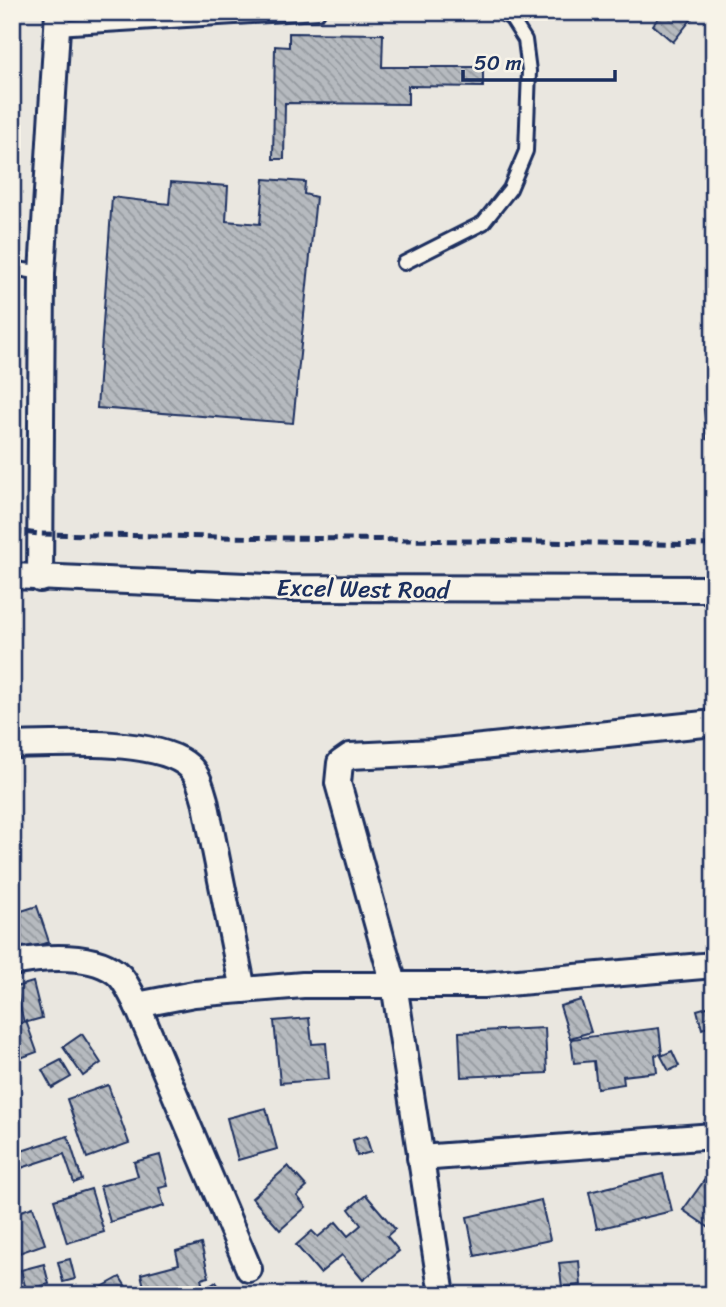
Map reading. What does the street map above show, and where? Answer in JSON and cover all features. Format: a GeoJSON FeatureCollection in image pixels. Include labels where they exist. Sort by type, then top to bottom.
{"type":"FeatureCollection","features":[{"type":"Feature","properties":{"kind":"street"},"geometry":{"type":"LineString","coordinates":[[40,579],[42,273],[57,20]]}},
{"type":"Feature","properties":{"kind":"street","name":"Excel West Road"},"geometry":{"type":"LineString","coordinates":[[12,576],[290,588],[714,589]]}},
{"type":"Feature","properties":{"kind":"street"},"geometry":{"type":"LineString","coordinates":[[435,1289],[420,1158],[394,984],[338,783],[340,763],[350,756],[434,752],[714,723]]}},
{"type":"Feature","properties":{"kind":"street"},"geometry":{"type":"LineString","coordinates":[[12,746],[115,746],[168,755],[186,763],[198,776],[205,800],[243,990]]}},
{"type":"Feature","properties":{"kind":"street"},"geometry":{"type":"LineString","coordinates":[[12,963],[47,958],[103,966],[119,975],[137,1005],[249,1269]]}},
{"type":"Feature","properties":{"kind":"street"},"geometry":{"type":"LineString","coordinates":[[137,1005],[243,990],[394,984],[484,985],[714,965]]}},
{"type":"Feature","properties":{"kind":"street"},"geometry":{"type":"LineString","coordinates":[[420,1158],[714,1136]]}},
{"type":"Feature","properties":{"kind":"lane"},"geometry":{"type":"LineString","coordinates":[[57,20],[318,12]]}},
{"type":"Feature","properties":{"kind":"lane"},"geometry":{"type":"LineString","coordinates":[[404,263],[482,222],[510,189],[526,151],[529,71],[525,40],[511,18],[500,12]]}},
{"type":"Feature","properties":{"kind":"lane"},"geometry":{"type":"LineString","coordinates":[[12,268],[42,273]]}},
{"type":"Feature","properties":{"kind":"building"},"geometry":{"type":"Polygon","coordinates":[[[663,12],[697,12],[673,42],[653,25],[663,12]]]}},
{"type":"Feature","properties":{"kind":"building"},"geometry":{"type":"Polygon","coordinates":[[[289,33],[383,34],[382,67],[483,67],[483,87],[408,86],[408,104],[285,103],[284,159],[273,159],[275,46],[289,47],[289,33]]]}},
{"type":"Feature","properties":{"kind":"building"},"geometry":{"type":"Polygon","coordinates":[[[264,179],[305,182],[304,194],[316,197],[293,423],[97,408],[112,197],[169,204],[171,182],[228,186],[226,221],[260,224],[264,179]]]}},
{"type":"Feature","properties":{"kind":"building"},"geometry":{"type":"Polygon","coordinates":[[[704,409],[714,411],[714,439],[707,439],[704,409]]]}},
{"type":"Feature","properties":{"kind":"building"},"geometry":{"type":"Polygon","coordinates":[[[37,906],[49,942],[12,954],[12,914],[37,906]]]}},
{"type":"Feature","properties":{"kind":"building"},"geometry":{"type":"Polygon","coordinates":[[[33,982],[42,1018],[24,1023],[18,998],[12,1000],[12,988],[33,982]]]}},
{"type":"Feature","properties":{"kind":"building"},"geometry":{"type":"Polygon","coordinates":[[[581,1000],[591,1032],[570,1038],[560,1006],[581,1000]]]}},
{"type":"Feature","properties":{"kind":"building"},"geometry":{"type":"Polygon","coordinates":[[[714,1005],[714,1025],[702,1029],[697,1010],[714,1005]]]}},
{"type":"Feature","properties":{"kind":"building"},"geometry":{"type":"Polygon","coordinates":[[[309,1018],[312,1044],[326,1043],[329,1079],[280,1083],[274,1021],[309,1018]]]}},
{"type":"Feature","properties":{"kind":"building"},"geometry":{"type":"Polygon","coordinates":[[[26,1021],[37,1052],[12,1061],[12,1026],[26,1021]]]}},
{"type":"Feature","properties":{"kind":"building"},"geometry":{"type":"Polygon","coordinates":[[[545,1028],[547,1073],[461,1077],[459,1032],[545,1028]]]}},
{"type":"Feature","properties":{"kind":"building"},"geometry":{"type":"Polygon","coordinates":[[[659,1028],[662,1054],[655,1055],[657,1072],[623,1076],[624,1084],[597,1088],[594,1061],[574,1063],[571,1039],[659,1028]]]}},
{"type":"Feature","properties":{"kind":"building"},"geometry":{"type":"Polygon","coordinates":[[[82,1034],[101,1063],[83,1076],[63,1047],[82,1034]]]}},
{"type":"Feature","properties":{"kind":"building"},"geometry":{"type":"Polygon","coordinates":[[[672,1051],[679,1066],[669,1071],[661,1056],[672,1051]]]}},
{"type":"Feature","properties":{"kind":"building"},"geometry":{"type":"Polygon","coordinates":[[[61,1060],[71,1077],[52,1088],[42,1070],[61,1060]]]}},
{"type":"Feature","properties":{"kind":"building"},"geometry":{"type":"Polygon","coordinates":[[[108,1085],[129,1143],[87,1158],[67,1099],[108,1085]]]}},
{"type":"Feature","properties":{"kind":"building"},"geometry":{"type":"Polygon","coordinates":[[[266,1108],[277,1149],[238,1160],[227,1118],[266,1108]]]}},
{"type":"Feature","properties":{"kind":"building"},"geometry":{"type":"Polygon","coordinates":[[[68,1136],[82,1180],[74,1183],[64,1154],[12,1171],[12,1154],[68,1136]]]}},
{"type":"Feature","properties":{"kind":"building"},"geometry":{"type":"Polygon","coordinates":[[[366,1136],[371,1152],[357,1156],[353,1140],[366,1136]]]}},
{"type":"Feature","properties":{"kind":"building"},"geometry":{"type":"Polygon","coordinates":[[[160,1155],[168,1186],[159,1188],[164,1206],[110,1222],[100,1186],[138,1176],[134,1162],[160,1155]]]}},
{"type":"Feature","properties":{"kind":"building"},"geometry":{"type":"Polygon","coordinates":[[[288,1166],[307,1187],[297,1196],[306,1207],[280,1230],[252,1198],[288,1166]]]}},
{"type":"Feature","properties":{"kind":"building"},"geometry":{"type":"Polygon","coordinates":[[[714,1169],[714,1231],[683,1210],[714,1169]]]}},
{"type":"Feature","properties":{"kind":"building"},"geometry":{"type":"Polygon","coordinates":[[[663,1174],[672,1211],[597,1229],[589,1192],[663,1174]]]}},
{"type":"Feature","properties":{"kind":"building"},"geometry":{"type":"Polygon","coordinates":[[[91,1189],[104,1232],[67,1243],[54,1200],[91,1189]]]}},
{"type":"Feature","properties":{"kind":"building"},"geometry":{"type":"Polygon","coordinates":[[[366,1195],[395,1229],[387,1236],[399,1251],[363,1280],[342,1255],[320,1273],[296,1245],[312,1231],[318,1237],[336,1222],[348,1236],[361,1225],[349,1209],[366,1195]]]}},
{"type":"Feature","properties":{"kind":"building"},"geometry":{"type":"Polygon","coordinates":[[[541,1200],[550,1240],[475,1256],[467,1217],[541,1200]]]}},
{"type":"Feature","properties":{"kind":"building"},"geometry":{"type":"Polygon","coordinates":[[[33,1207],[45,1244],[19,1253],[12,1232],[12,1214],[33,1207]]]}},
{"type":"Feature","properties":{"kind":"building"},"geometry":{"type":"Polygon","coordinates":[[[201,1244],[209,1277],[201,1279],[205,1295],[146,1295],[141,1274],[179,1264],[176,1251],[201,1244]]]}},
{"type":"Feature","properties":{"kind":"building"},"geometry":{"type":"Polygon","coordinates":[[[70,1259],[75,1279],[63,1282],[58,1262],[70,1259]]]}},
{"type":"Feature","properties":{"kind":"building"},"geometry":{"type":"Polygon","coordinates":[[[579,1261],[581,1285],[562,1287],[559,1263],[579,1261]]]}},
{"type":"Feature","properties":{"kind":"building"},"geometry":{"type":"Polygon","coordinates":[[[44,1264],[49,1284],[26,1290],[21,1270],[44,1264]]]}},
{"type":"Feature","properties":{"kind":"building"},"geometry":{"type":"Polygon","coordinates":[[[120,1277],[131,1295],[107,1295],[102,1287],[120,1277]]]}},
{"type":"Feature","properties":{"kind":"building"},"geometry":{"type":"Polygon","coordinates":[[[216,1282],[225,1295],[203,1295],[201,1292],[216,1282]]]}},
{"type":"Feature","properties":{"kind":"building"},"geometry":{"type":"Polygon","coordinates":[[[552,1287],[554,1295],[521,1295],[552,1287]]]}},
{"type":"Feature","properties":{"kind":"railway"},"geometry":{"type":"LineString","coordinates":[[12,531],[40,534],[714,545]]}}]}
